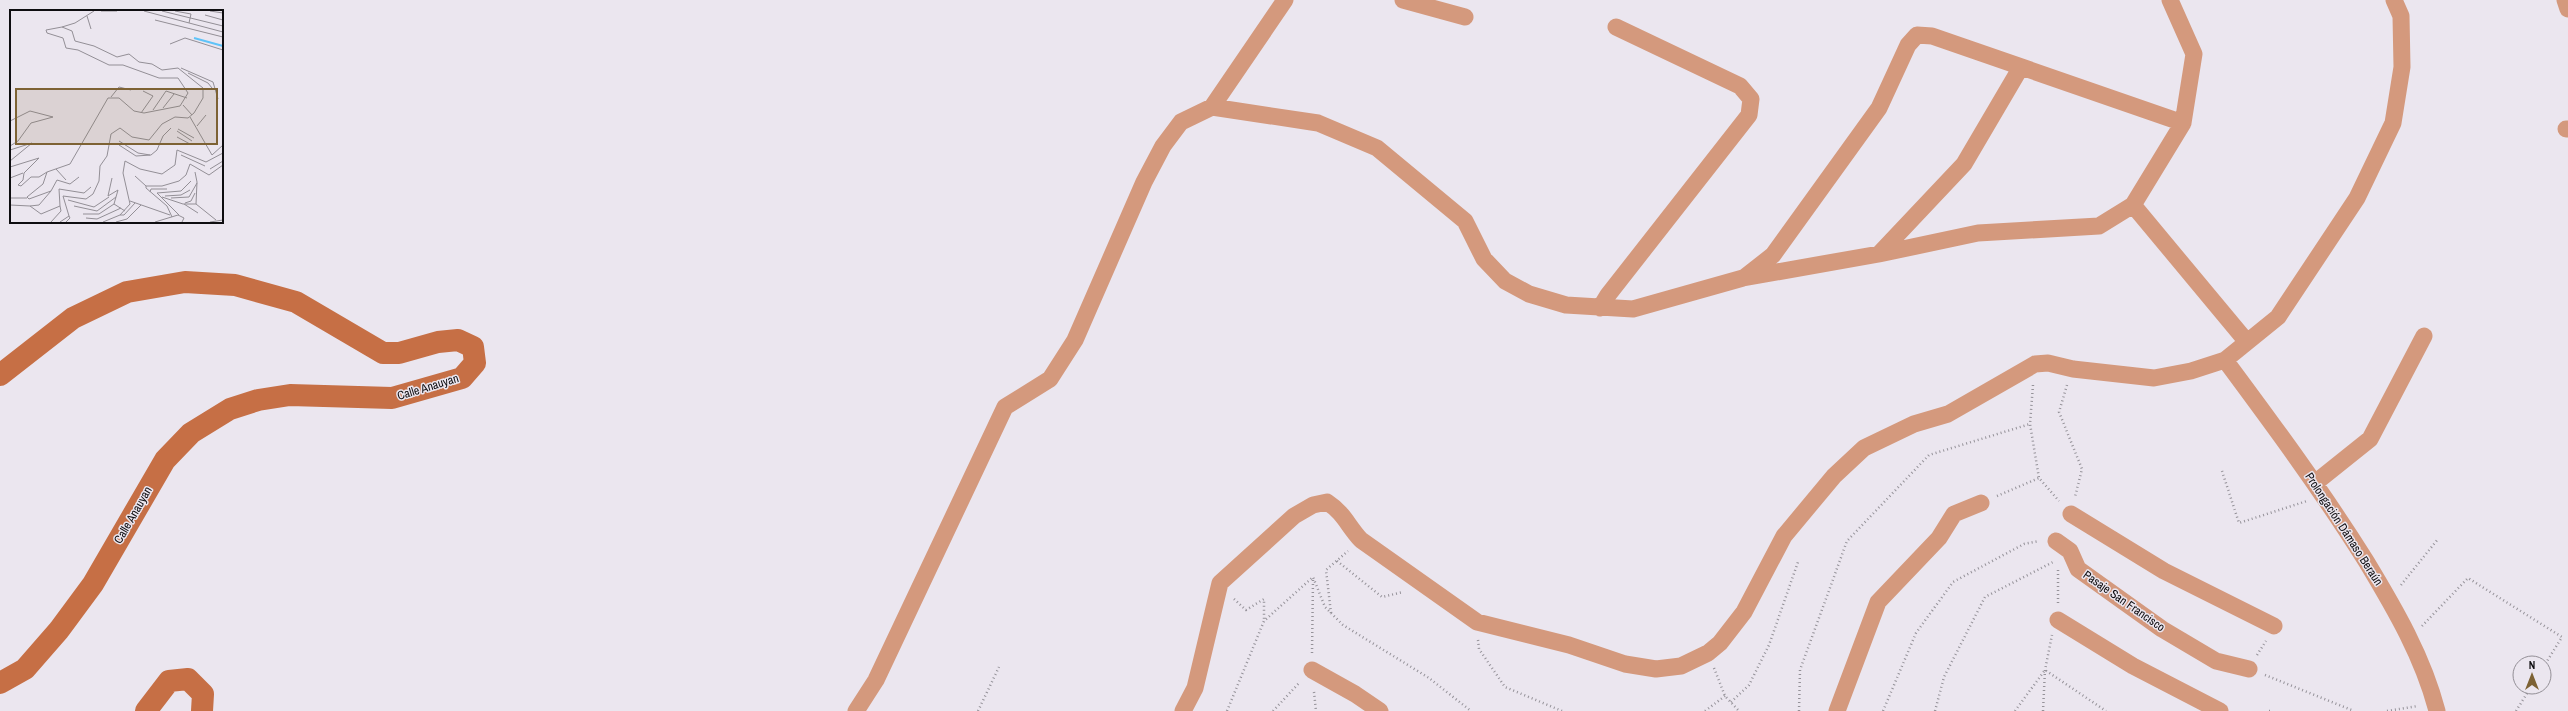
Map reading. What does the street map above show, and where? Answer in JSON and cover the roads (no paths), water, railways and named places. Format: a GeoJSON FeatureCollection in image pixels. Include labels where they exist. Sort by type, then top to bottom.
{"type":"FeatureCollection","features":[{"type":"Feature","properties":{"kind":"street"},"geometry":{"type":"LineString","coordinates":[[856,711],[876,680],[1005,407],[1050,379],[1075,340],[1144,182],[1163,146],[1181,122],[1212,107],[1284,0]]}},
{"type":"Feature","properties":{"kind":"street"},"geometry":{"type":"LineString","coordinates":[[1403,0],[1465,17]]}},
{"type":"Feature","properties":{"kind":"street"},"geometry":{"type":"LineString","coordinates":[[1212,107],[1318,123],[1377,148],[1465,221],[1484,259],[1505,281],[1528,294],[1566,305],[1633,309],[1743,278],[1879,254],[1978,232],[2099,226],[2133,205],[2183,123],[2194,54],[2170,0]]}},
{"type":"Feature","properties":{"kind":"street"},"geometry":{"type":"LineString","coordinates":[[1182,711],[1195,688],[1219,586],[1294,516],[1313,505],[1327,502],[1342,512],[1350,527],[1361,540],[1477,622],[1568,645],[1625,664],[1656,669],[1681,666],[1708,653],[1720,643],[1744,612],[1784,536],[1834,476],[1864,448],[1914,424],[1948,414],[2035,364],[2048,363],[2073,369],[2154,378],[2191,372],[2225,360],[2278,317],[2320,256],[2357,198],[2393,123],[2402,67],[2401,16],[2394,0]]}},
{"type":"Feature","properties":{"kind":"street"},"geometry":{"type":"LineString","coordinates":[[2565,0],[2568,9]]}},
{"type":"Feature","properties":{"kind":"street"},"geometry":{"type":"LineString","coordinates":[[1600,308],[1608,295],[1749,115],[1751,99],[1740,86],[1616,27]]}},
{"type":"Feature","properties":{"kind":"street"},"geometry":{"type":"LineString","coordinates":[[1743,278],[1773,255],[1879,108],[1908,45],[1917,35],[1932,36],[2183,123]]}},
{"type":"Feature","properties":{"kind":"street"},"geometry":{"type":"LineString","coordinates":[[1879,254],[1964,164],[2021,67]]}},
{"type":"Feature","properties":{"kind":"street"},"geometry":{"type":"LineString","coordinates":[[2133,205],[2247,342]]}},
{"type":"Feature","properties":{"kind":"street","name":"Calle Anauyan"},"geometry":{"type":"LineString","coordinates":[[0,376],[72,318],[127,292],[185,282],[235,284],[296,302],[383,352],[399,353],[438,342],[458,340],[473,347],[475,363],[462,378],[392,398],[290,395],[258,400],[230,409],[191,433],[165,460],[93,584],[59,630],[24,669],[0,683]]}},
{"type":"Feature","properties":{"kind":"street"},"geometry":{"type":"LineString","coordinates":[[2320,489],[2370,438],[2424,336]]}},
{"type":"Feature","properties":{"kind":"street","name":"Prolongación Dámaso Beraún"},"geometry":{"type":"LineString","coordinates":[[2225,360],[2320,489],[2389,600],[2411,638],[2436,707]]}},
{"type":"Feature","properties":{"kind":"street"},"geometry":{"type":"LineString","coordinates":[[1836,711],[1878,602],[1938,538],[1954,514],[1981,503]]}},
{"type":"Feature","properties":{"kind":"street"},"geometry":{"type":"LineString","coordinates":[[2071,514],[2164,571],[2274,626]]}},
{"type":"Feature","properties":{"kind":"street","name":"Pasaje San Francisco"},"geometry":{"type":"LineString","coordinates":[[2056,541],[2070,551],[2078,569],[2162,629],[2216,661],[2249,670]]}},
{"type":"Feature","properties":{"kind":"street"},"geometry":{"type":"LineString","coordinates":[[2058,620],[2133,666],[2220,711]]}},
{"type":"Feature","properties":{"kind":"street"},"geometry":{"type":"LineString","coordinates":[[1312,670],[1355,694],[1380,711]]}},
{"type":"Feature","properties":{"kind":"street"},"geometry":{"type":"LineString","coordinates":[[146,711],[169,681],[188,679],[203,694],[202,711]]}}]}
